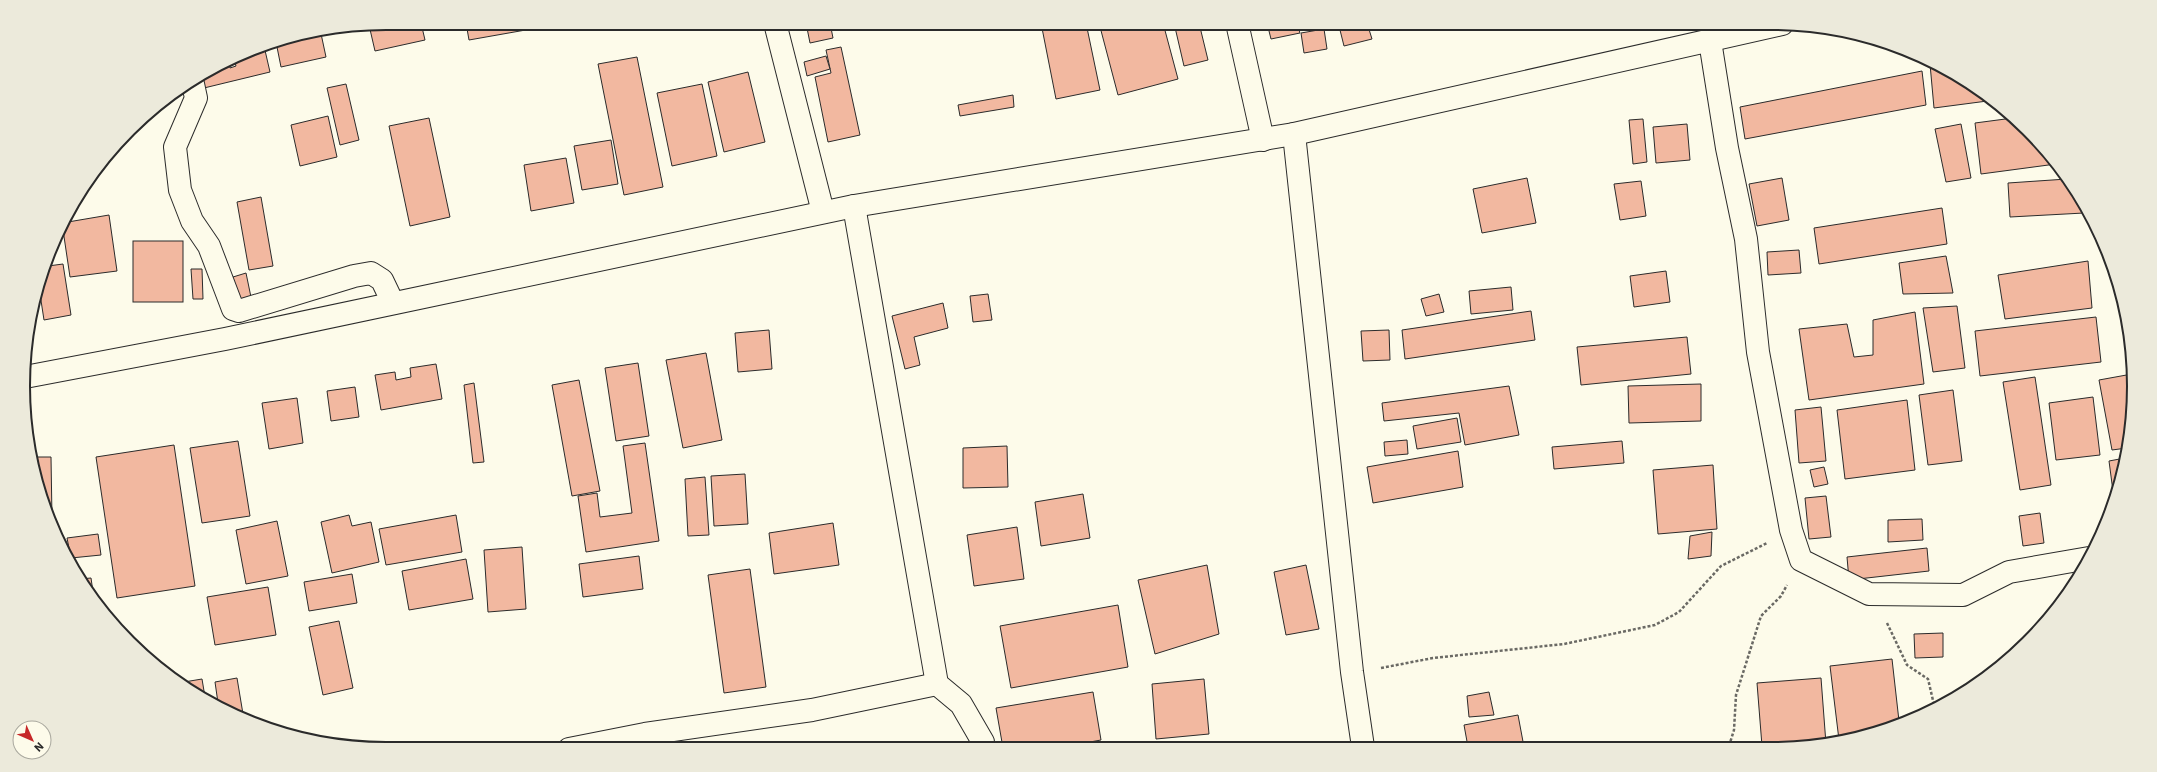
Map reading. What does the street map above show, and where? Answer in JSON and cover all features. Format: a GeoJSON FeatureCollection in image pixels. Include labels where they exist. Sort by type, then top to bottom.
{"type":"FeatureCollection","features":[{"type":"Feature","properties":{"kind":"street"},"geometry":{"type":"LineString","coordinates":[[777,30],[823,212]]}},
{"type":"Feature","properties":{"kind":"street"},"geometry":{"type":"LineString","coordinates":[[1239,30],[1263,140]]}},
{"type":"Feature","properties":{"kind":"street"},"geometry":{"type":"LineString","coordinates":[[30,376],[225,339],[854,206],[1294,134],[1757,30]]}},
{"type":"Feature","properties":{"kind":"street"},"geometry":{"type":"LineString","coordinates":[[1710,41],[1727,148],[1746,239],[1758,352],[1791,530],[1801,560],[1869,594],[1963,595],[2009,572],[2081,559]]}},
{"type":"Feature","properties":{"kind":"street"},"geometry":{"type":"LineString","coordinates":[[194,87],[196,98],[175,147],[180,190],[192,221],[209,246],[233,309],[239,311],[354,276],[371,273],[382,280],[393,303]]}},
{"type":"Feature","properties":{"kind":"street"},"geometry":{"type":"LineString","coordinates":[[1294,134],[1352,672],[1362,742]]}},
{"type":"Feature","properties":{"kind":"street"},"geometry":{"type":"LineString","coordinates":[[854,206],[936,684],[961,704],[983,742]]}},
{"type":"Feature","properties":{"kind":"street"},"geometry":{"type":"LineString","coordinates":[[604,742],[645,734],[812,710],[936,684]]}},
{"type":"Feature","properties":{"kind":"path"},"geometry":{"type":"LineString","coordinates":[[1352,672],[1433,658],[1564,644],[1655,626],[1679,612],[1721,566],[1791,530]]}},
{"type":"Feature","properties":{"kind":"path"},"geometry":{"type":"LineString","coordinates":[[1730,742],[1734,730],[1736,695],[1761,616],[1781,596],[1801,560]]}},
{"type":"Feature","properties":{"kind":"path"},"geometry":{"type":"LineString","coordinates":[[1869,594],[1890,627],[1907,665],[1928,679],[1933,702]]}},
{"type":"Feature","properties":{"kind":"building"},"geometry":{"type":"Polygon","coordinates":[[[423,30],[425,40],[375,51],[370,31],[423,30]]]}},
{"type":"Feature","properties":{"kind":"building"},"geometry":{"type":"Polygon","coordinates":[[[467,30],[526,30],[469,40],[467,30]]]}},
{"type":"Feature","properties":{"kind":"building"},"geometry":{"type":"Polygon","coordinates":[[[807,30],[831,30],[833,38],[810,43],[807,30]]]}},
{"type":"Feature","properties":{"kind":"building"},"geometry":{"type":"Polygon","coordinates":[[[1042,30],[1087,30],[1100,90],[1056,99],[1042,30]]]}},
{"type":"Feature","properties":{"kind":"building"},"geometry":{"type":"Polygon","coordinates":[[[1101,30],[1165,30],[1178,79],[1118,95],[1101,30]]]}},
{"type":"Feature","properties":{"kind":"building"},"geometry":{"type":"Polygon","coordinates":[[[1176,30],[1201,30],[1208,60],[1184,66],[1176,30]]]}},
{"type":"Feature","properties":{"kind":"building"},"geometry":{"type":"Polygon","coordinates":[[[1269,30],[1299,30],[1300,33],[1271,39],[1269,30]]]}},
{"type":"Feature","properties":{"kind":"building"},"geometry":{"type":"Polygon","coordinates":[[[1324,30],[1327,49],[1304,53],[1301,33],[1324,30]]]}},
{"type":"Feature","properties":{"kind":"building"},"geometry":{"type":"Polygon","coordinates":[[[1340,30],[1369,30],[1372,39],[1344,46],[1340,30]]]}},
{"type":"Feature","properties":{"kind":"building"},"geometry":{"type":"Polygon","coordinates":[[[322,36],[326,57],[281,67],[277,47],[322,36]]]}},
{"type":"Feature","properties":{"kind":"building"},"geometry":{"type":"Polygon","coordinates":[[[841,47],[860,135],[828,142],[815,77],[831,73],[826,50],[841,47]]]}},
{"type":"Feature","properties":{"kind":"building"},"geometry":{"type":"Polygon","coordinates":[[[265,51],[270,72],[204,88],[203,81],[230,67],[230,68],[236,66],[235,64],[265,51]]]}},
{"type":"Feature","properties":{"kind":"building"},"geometry":{"type":"Polygon","coordinates":[[[826,56],[830,69],[807,76],[804,62],[826,56]]]}},
{"type":"Feature","properties":{"kind":"building"},"geometry":{"type":"Polygon","coordinates":[[[637,57],[663,187],[624,195],[598,64],[637,57]]]}},
{"type":"Feature","properties":{"kind":"building"},"geometry":{"type":"Polygon","coordinates":[[[1930,68],[1969,90],[1984,101],[1934,108],[1930,68]]]}},
{"type":"Feature","properties":{"kind":"building"},"geometry":{"type":"Polygon","coordinates":[[[1922,71],[1926,105],[1745,139],[1740,107],[1922,71]]]}},
{"type":"Feature","properties":{"kind":"building"},"geometry":{"type":"Polygon","coordinates":[[[748,72],[765,142],[724,152],[708,82],[748,72]]]}},
{"type":"Feature","properties":{"kind":"building"},"geometry":{"type":"Polygon","coordinates":[[[346,84],[359,140],[340,145],[327,88],[346,84]]]}},
{"type":"Feature","properties":{"kind":"building"},"geometry":{"type":"Polygon","coordinates":[[[702,84],[717,156],[672,166],[657,93],[702,84]]]}},
{"type":"Feature","properties":{"kind":"building"},"geometry":{"type":"Polygon","coordinates":[[[1013,95],[1014,107],[960,116],[958,105],[1013,95]]]}},
{"type":"Feature","properties":{"kind":"building"},"geometry":{"type":"Polygon","coordinates":[[[328,116],[337,157],[300,166],[291,125],[328,116]]]}},
{"type":"Feature","properties":{"kind":"building"},"geometry":{"type":"Polygon","coordinates":[[[429,118],[450,217],[410,226],[389,126],[429,118]]]}},
{"type":"Feature","properties":{"kind":"building"},"geometry":{"type":"Polygon","coordinates":[[[1643,119],[1647,162],[1633,164],[1629,120],[1643,119]]]}},
{"type":"Feature","properties":{"kind":"building"},"geometry":{"type":"Polygon","coordinates":[[[2007,119],[2039,151],[2050,165],[1981,174],[1975,123],[2007,119]]]}},
{"type":"Feature","properties":{"kind":"building"},"geometry":{"type":"Polygon","coordinates":[[[1687,124],[1690,160],[1656,163],[1653,127],[1687,124]]]}},
{"type":"Feature","properties":{"kind":"building"},"geometry":{"type":"Polygon","coordinates":[[[1961,124],[1971,178],[1946,182],[1935,129],[1961,124]]]}},
{"type":"Feature","properties":{"kind":"building"},"geometry":{"type":"Polygon","coordinates":[[[611,140],[618,184],[582,190],[574,146],[611,140]]]}},
{"type":"Feature","properties":{"kind":"building"},"geometry":{"type":"Polygon","coordinates":[[[566,158],[574,203],[531,211],[524,165],[566,158]]]}},
{"type":"Feature","properties":{"kind":"building"},"geometry":{"type":"Polygon","coordinates":[[[1527,178],[1536,223],[1482,233],[1473,189],[1527,178]]]}},
{"type":"Feature","properties":{"kind":"building"},"geometry":{"type":"Polygon","coordinates":[[[1782,178],[1789,220],[1757,226],[1749,184],[1782,178]]]}},
{"type":"Feature","properties":{"kind":"building"},"geometry":{"type":"Polygon","coordinates":[[[2061,179],[2082,213],[2010,217],[2008,183],[2061,179]]]}},
{"type":"Feature","properties":{"kind":"building"},"geometry":{"type":"Polygon","coordinates":[[[1641,181],[1646,216],[1620,220],[1614,184],[1641,181]]]}},
{"type":"Feature","properties":{"kind":"building"},"geometry":{"type":"Polygon","coordinates":[[[261,197],[273,266],[249,270],[237,202],[261,197]]]}},
{"type":"Feature","properties":{"kind":"building"},"geometry":{"type":"Polygon","coordinates":[[[1942,208],[1947,244],[1819,264],[1814,228],[1942,208]]]}},
{"type":"Feature","properties":{"kind":"building"},"geometry":{"type":"Polygon","coordinates":[[[109,215],[117,271],[70,277],[64,236],[71,221],[109,215]]]}},
{"type":"Feature","properties":{"kind":"building"},"geometry":{"type":"Polygon","coordinates":[[[133,241],[183,241],[183,302],[133,302],[133,241]]]}},
{"type":"Feature","properties":{"kind":"building"},"geometry":{"type":"Polygon","coordinates":[[[1799,250],[1801,273],[1768,275],[1767,252],[1799,250]]]}},
{"type":"Feature","properties":{"kind":"building"},"geometry":{"type":"Polygon","coordinates":[[[1946,256],[1953,293],[1903,294],[1899,263],[1946,256]]]}},
{"type":"Feature","properties":{"kind":"building"},"geometry":{"type":"Polygon","coordinates":[[[2088,261],[2092,308],[2005,319],[1998,275],[2088,261]]]}},
{"type":"Feature","properties":{"kind":"building"},"geometry":{"type":"Polygon","coordinates":[[[63,264],[71,315],[44,320],[41,299],[51,266],[63,264]]]}},
{"type":"Feature","properties":{"kind":"building"},"geometry":{"type":"Polygon","coordinates":[[[191,269],[202,269],[203,299],[193,299],[191,269]]]}},
{"type":"Feature","properties":{"kind":"building"},"geometry":{"type":"Polygon","coordinates":[[[1666,271],[1670,302],[1634,307],[1630,276],[1666,271]]]}},
{"type":"Feature","properties":{"kind":"building"},"geometry":{"type":"Polygon","coordinates":[[[246,273],[252,302],[239,305],[233,277],[246,273]]]}},
{"type":"Feature","properties":{"kind":"building"},"geometry":{"type":"Polygon","coordinates":[[[1511,287],[1513,310],[1471,314],[1469,291],[1511,287]]]}},
{"type":"Feature","properties":{"kind":"building"},"geometry":{"type":"Polygon","coordinates":[[[988,294],[992,320],[973,322],[970,296],[988,294]]]}},
{"type":"Feature","properties":{"kind":"building"},"geometry":{"type":"Polygon","coordinates":[[[1439,294],[1444,312],[1426,316],[1421,299],[1439,294]]]}},
{"type":"Feature","properties":{"kind":"building"},"geometry":{"type":"Polygon","coordinates":[[[943,303],[948,328],[914,337],[920,365],[905,369],[892,316],[943,303]]]}},
{"type":"Feature","properties":{"kind":"building"},"geometry":{"type":"Polygon","coordinates":[[[1957,306],[1965,368],[1933,372],[1923,308],[1957,306]]]}},
{"type":"Feature","properties":{"kind":"building"},"geometry":{"type":"Polygon","coordinates":[[[1531,311],[1535,340],[1405,359],[1402,330],[1531,311]]]}},
{"type":"Feature","properties":{"kind":"building"},"geometry":{"type":"Polygon","coordinates":[[[1915,312],[1924,384],[1809,400],[1799,329],[1847,324],[1854,357],[1873,355],[1873,320],[1915,312]]]}},
{"type":"Feature","properties":{"kind":"building"},"geometry":{"type":"Polygon","coordinates":[[[2096,317],[2101,362],[1980,376],[1975,331],[2096,317]]]}},
{"type":"Feature","properties":{"kind":"building"},"geometry":{"type":"Polygon","coordinates":[[[769,330],[772,369],[738,372],[735,333],[769,330]]]}},
{"type":"Feature","properties":{"kind":"building"},"geometry":{"type":"Polygon","coordinates":[[[1389,330],[1390,360],[1363,361],[1361,331],[1389,330]]]}},
{"type":"Feature","properties":{"kind":"building"},"geometry":{"type":"Polygon","coordinates":[[[1687,337],[1691,374],[1581,385],[1577,347],[1687,337]]]}},
{"type":"Feature","properties":{"kind":"building"},"geometry":{"type":"Polygon","coordinates":[[[706,353],[722,440],[683,448],[666,360],[706,353]]]}},
{"type":"Feature","properties":{"kind":"building"},"geometry":{"type":"Polygon","coordinates":[[[638,363],[649,436],[616,441],[605,368],[638,363]]]}},
{"type":"Feature","properties":{"kind":"building"},"geometry":{"type":"Polygon","coordinates":[[[436,364],[442,399],[381,410],[375,375],[395,372],[396,380],[411,377],[410,368],[436,364]]]}},
{"type":"Feature","properties":{"kind":"building"},"geometry":{"type":"Polygon","coordinates":[[[2127,375],[2126,409],[2121,449],[2112,450],[2099,380],[2127,375]]]}},
{"type":"Feature","properties":{"kind":"building"},"geometry":{"type":"Polygon","coordinates":[[[2035,377],[2051,485],[2020,490],[2003,382],[2035,377]]]}},
{"type":"Feature","properties":{"kind":"building"},"geometry":{"type":"Polygon","coordinates":[[[579,380],[600,491],[572,496],[552,385],[579,380]]]}},
{"type":"Feature","properties":{"kind":"building"},"geometry":{"type":"Polygon","coordinates":[[[474,383],[484,462],[473,463],[464,385],[474,383]]]}},
{"type":"Feature","properties":{"kind":"building"},"geometry":{"type":"Polygon","coordinates":[[[1701,384],[1701,421],[1629,423],[1628,386],[1701,384]]]}},
{"type":"Feature","properties":{"kind":"building"},"geometry":{"type":"Polygon","coordinates":[[[1509,386],[1519,435],[1465,445],[1459,413],[1384,421],[1382,403],[1509,386]]]}},
{"type":"Feature","properties":{"kind":"building"},"geometry":{"type":"Polygon","coordinates":[[[355,387],[359,417],[331,421],[327,391],[355,387]]]}},
{"type":"Feature","properties":{"kind":"building"},"geometry":{"type":"Polygon","coordinates":[[[1953,390],[1962,461],[1928,465],[1919,395],[1953,390]]]}},
{"type":"Feature","properties":{"kind":"building"},"geometry":{"type":"Polygon","coordinates":[[[2093,397],[2100,455],[2056,460],[2049,403],[2093,397]]]}},
{"type":"Feature","properties":{"kind":"building"},"geometry":{"type":"Polygon","coordinates":[[[297,398],[303,443],[269,449],[262,403],[297,398]]]}},
{"type":"Feature","properties":{"kind":"building"},"geometry":{"type":"Polygon","coordinates":[[[1907,400],[1915,470],[1845,479],[1837,410],[1907,400]]]}},
{"type":"Feature","properties":{"kind":"building"},"geometry":{"type":"Polygon","coordinates":[[[1821,407],[1826,461],[1799,463],[1795,410],[1821,407]]]}},
{"type":"Feature","properties":{"kind":"building"},"geometry":{"type":"Polygon","coordinates":[[[1457,418],[1461,442],[1417,449],[1413,426],[1457,418]]]}},
{"type":"Feature","properties":{"kind":"building"},"geometry":{"type":"Polygon","coordinates":[[[1407,440],[1408,454],[1385,456],[1384,442],[1407,440]]]}},
{"type":"Feature","properties":{"kind":"building"},"geometry":{"type":"Polygon","coordinates":[[[238,441],[250,516],[202,523],[190,448],[238,441]]]}},
{"type":"Feature","properties":{"kind":"building"},"geometry":{"type":"Polygon","coordinates":[[[1622,441],[1624,463],[1554,469],[1552,447],[1622,441]]]}},
{"type":"Feature","properties":{"kind":"building"},"geometry":{"type":"Polygon","coordinates":[[[645,443],[659,541],[586,552],[578,496],[597,493],[600,517],[632,513],[623,446],[645,443]]]}},
{"type":"Feature","properties":{"kind":"building"},"geometry":{"type":"Polygon","coordinates":[[[174,445],[195,586],[117,598],[96,457],[174,445]]]}},
{"type":"Feature","properties":{"kind":"building"},"geometry":{"type":"Polygon","coordinates":[[[1007,446],[1008,487],[963,488],[963,448],[1007,446]]]}},
{"type":"Feature","properties":{"kind":"building"},"geometry":{"type":"Polygon","coordinates":[[[1458,451],[1463,487],[1373,503],[1367,467],[1458,451]]]}},
{"type":"Feature","properties":{"kind":"building"},"geometry":{"type":"Polygon","coordinates":[[[37,457],[51,457],[52,508],[42,478],[37,457]]]}},
{"type":"Feature","properties":{"kind":"building"},"geometry":{"type":"Polygon","coordinates":[[[2119,459],[2112,486],[2109,461],[2119,459]]]}},
{"type":"Feature","properties":{"kind":"building"},"geometry":{"type":"Polygon","coordinates":[[[1713,465],[1717,529],[1658,534],[1653,470],[1713,465]]]}},
{"type":"Feature","properties":{"kind":"building"},"geometry":{"type":"Polygon","coordinates":[[[1824,467],[1828,484],[1814,487],[1810,470],[1824,467]]]}},
{"type":"Feature","properties":{"kind":"building"},"geometry":{"type":"Polygon","coordinates":[[[745,474],[748,524],[714,526],[711,476],[745,474]]]}},
{"type":"Feature","properties":{"kind":"building"},"geometry":{"type":"Polygon","coordinates":[[[705,477],[709,535],[688,536],[685,479],[705,477]]]}},
{"type":"Feature","properties":{"kind":"building"},"geometry":{"type":"Polygon","coordinates":[[[1083,494],[1090,538],[1041,546],[1035,502],[1083,494]]]}},
{"type":"Feature","properties":{"kind":"building"},"geometry":{"type":"Polygon","coordinates":[[[1826,496],[1831,537],[1809,539],[1805,498],[1826,496]]]}},
{"type":"Feature","properties":{"kind":"building"},"geometry":{"type":"Polygon","coordinates":[[[2040,513],[2044,543],[2023,546],[2019,516],[2040,513]]]}},
{"type":"Feature","properties":{"kind":"building"},"geometry":{"type":"Polygon","coordinates":[[[349,515],[352,526],[371,522],[379,562],[332,573],[321,522],[349,515]]]}},
{"type":"Feature","properties":{"kind":"building"},"geometry":{"type":"Polygon","coordinates":[[[456,515],[462,552],[386,565],[379,529],[456,515]]]}},
{"type":"Feature","properties":{"kind":"building"},"geometry":{"type":"Polygon","coordinates":[[[1922,519],[1923,540],[1888,542],[1888,520],[1922,519]]]}},
{"type":"Feature","properties":{"kind":"building"},"geometry":{"type":"Polygon","coordinates":[[[277,521],[288,576],[246,584],[236,530],[277,521]]]}},
{"type":"Feature","properties":{"kind":"building"},"geometry":{"type":"Polygon","coordinates":[[[833,523],[839,565],[774,574],[769,533],[833,523]]]}},
{"type":"Feature","properties":{"kind":"building"},"geometry":{"type":"Polygon","coordinates":[[[1017,527],[1024,579],[974,586],[967,535],[1017,527]]]}},
{"type":"Feature","properties":{"kind":"building"},"geometry":{"type":"Polygon","coordinates":[[[1712,532],[1711,556],[1688,559],[1690,536],[1712,532]]]}},
{"type":"Feature","properties":{"kind":"building"},"geometry":{"type":"Polygon","coordinates":[[[98,534],[101,555],[75,558],[69,546],[67,538],[98,534]]]}},
{"type":"Feature","properties":{"kind":"building"},"geometry":{"type":"Polygon","coordinates":[[[522,547],[526,609],[488,612],[484,550],[522,547]]]}},
{"type":"Feature","properties":{"kind":"building"},"geometry":{"type":"Polygon","coordinates":[[[1927,548],[1929,571],[1849,580],[1847,557],[1927,548]]]}},
{"type":"Feature","properties":{"kind":"building"},"geometry":{"type":"Polygon","coordinates":[[[639,556],[643,589],[583,597],[579,564],[639,556]]]}},
{"type":"Feature","properties":{"kind":"building"},"geometry":{"type":"Polygon","coordinates":[[[466,559],[473,599],[409,610],[402,571],[466,559]]]}},
{"type":"Feature","properties":{"kind":"building"},"geometry":{"type":"Polygon","coordinates":[[[1207,565],[1219,634],[1155,654],[1138,580],[1207,565]]]}},
{"type":"Feature","properties":{"kind":"building"},"geometry":{"type":"Polygon","coordinates":[[[1306,565],[1319,629],[1286,635],[1274,572],[1306,565]]]}},
{"type":"Feature","properties":{"kind":"building"},"geometry":{"type":"Polygon","coordinates":[[[750,569],[766,687],[724,693],[708,575],[750,569]]]}},
{"type":"Feature","properties":{"kind":"building"},"geometry":{"type":"Polygon","coordinates":[[[352,574],[357,603],[309,611],[304,582],[352,574]]]}},
{"type":"Feature","properties":{"kind":"building"},"geometry":{"type":"Polygon","coordinates":[[[87,578],[91,578],[92,587],[90,584],[87,578]]]}},
{"type":"Feature","properties":{"kind":"building"},"geometry":{"type":"Polygon","coordinates":[[[268,587],[276,635],[215,645],[207,597],[268,587]]]}},
{"type":"Feature","properties":{"kind":"building"},"geometry":{"type":"Polygon","coordinates":[[[1118,605],[1128,667],[1011,688],[1000,626],[1118,605]]]}},
{"type":"Feature","properties":{"kind":"building"},"geometry":{"type":"Polygon","coordinates":[[[339,621],[353,688],[323,695],[309,627],[339,621]]]}},
{"type":"Feature","properties":{"kind":"building"},"geometry":{"type":"Polygon","coordinates":[[[1943,633],[1943,657],[1915,658],[1914,634],[1943,633]]]}},
{"type":"Feature","properties":{"kind":"building"},"geometry":{"type":"Polygon","coordinates":[[[1892,659],[1899,718],[1863,730],[1838,735],[1830,666],[1892,659]]]}},
{"type":"Feature","properties":{"kind":"building"},"geometry":{"type":"Polygon","coordinates":[[[237,678],[243,711],[217,699],[215,682],[237,678]]]}},
{"type":"Feature","properties":{"kind":"building"},"geometry":{"type":"Polygon","coordinates":[[[1821,678],[1826,738],[1794,741],[1762,742],[1757,683],[1821,678]]]}},
{"type":"Feature","properties":{"kind":"building"},"geometry":{"type":"Polygon","coordinates":[[[202,679],[204,692],[188,682],[202,679]]]}},
{"type":"Feature","properties":{"kind":"building"},"geometry":{"type":"Polygon","coordinates":[[[1204,679],[1209,734],[1156,739],[1152,684],[1204,679]]]}},
{"type":"Feature","properties":{"kind":"building"},"geometry":{"type":"Polygon","coordinates":[[[1093,692],[1101,740],[1090,742],[1002,742],[996,708],[1093,692]]]}},
{"type":"Feature","properties":{"kind":"building"},"geometry":{"type":"Polygon","coordinates":[[[1489,692],[1494,715],[1469,717],[1467,696],[1489,692]]]}},
{"type":"Feature","properties":{"kind":"building"},"geometry":{"type":"Polygon","coordinates":[[[1518,715],[1523,742],[1467,742],[1464,725],[1518,715]]]}}]}
